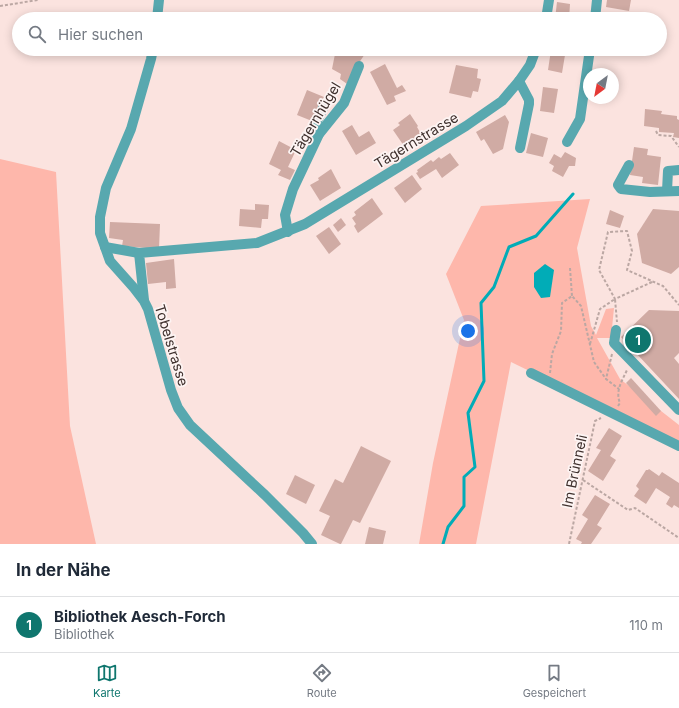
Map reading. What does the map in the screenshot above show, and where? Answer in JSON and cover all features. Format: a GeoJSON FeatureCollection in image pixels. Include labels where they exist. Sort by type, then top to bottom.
{"type":"FeatureCollection","features":[{"type":"Feature","properties":{"kind":"street"},"geometry":{"type":"LineString","coordinates":[[158,12],[159,0]]}},
{"type":"Feature","properties":{"kind":"street"},"geometry":{"type":"LineString","coordinates":[[547,12],[549,0]]}},
{"type":"Feature","properties":{"kind":"street"},"geometry":{"type":"LineString","coordinates":[[596,12],[597,0]]}},
{"type":"Feature","properties":{"kind":"street","name":"Tobelstrasse"},"geometry":{"type":"LineString","coordinates":[[152,56],[131,129],[106,188],[100,217],[100,233],[110,261],[144,301],[148,309],[171,390],[178,408],[190,425],[303,532],[312,544]]}},
{"type":"Feature","properties":{"kind":"street","name":"Tägernstrasse"},"geometry":{"type":"LineString","coordinates":[[105,247],[139,253],[257,243],[288,232],[305,224],[466,126],[502,101],[519,81],[530,65],[533,56]]}},
{"type":"Feature","properties":{"kind":"street"},"geometry":{"type":"LineString","coordinates":[[567,142],[580,119],[589,56]]}},
{"type":"Feature","properties":{"kind":"street","name":"Tägernhügel"},"geometry":{"type":"LineString","coordinates":[[288,232],[285,215],[293,190],[319,134],[344,102],[359,66]]}},
{"type":"Feature","properties":{"kind":"street"},"geometry":{"type":"LineString","coordinates":[[519,81],[529,100],[520,148]]}},
{"type":"Feature","properties":{"kind":"street"},"geometry":{"type":"LineString","coordinates":[[319,134],[316,123],[324,106]]}},
{"type":"Feature","properties":{"kind":"street"},"geometry":{"type":"LineString","coordinates":[[629,165],[618,185],[621,189],[650,192],[667,190],[679,191]]}},
{"type":"Feature","properties":{"kind":"street"},"geometry":{"type":"LineString","coordinates":[[667,190],[668,171],[679,170]]}},
{"type":"Feature","properties":{"kind":"street"},"geometry":{"type":"LineString","coordinates":[[139,253],[144,301]]}},
{"type":"Feature","properties":{"kind":"street"},"geometry":{"type":"LineString","coordinates":[[616,330],[614,343],[679,410]]}},
{"type":"Feature","properties":{"kind":"street"},"geometry":{"type":"LineString","coordinates":[[531,374],[679,446]]}},
{"type":"Feature","properties":{"kind":"path"},"geometry":{"type":"LineString","coordinates":[[0,6],[38,0]]}},
{"type":"Feature","properties":{"kind":"path"},"geometry":{"type":"LineString","coordinates":[[656,130],[658,135],[670,136],[679,147]]}},
{"type":"Feature","properties":{"kind":"path"},"geometry":{"type":"LineString","coordinates":[[616,330],[617,318],[615,299],[599,270],[608,232],[627,231],[632,251],[627,270],[663,286],[679,305]]}},
{"type":"Feature","properties":{"kind":"path"},"geometry":{"type":"LineString","coordinates":[[570,268],[572,296],[581,306],[594,362],[606,379],[619,389]]}},
{"type":"Feature","properties":{"kind":"path"},"geometry":{"type":"LineString","coordinates":[[589,345],[600,309],[615,299],[652,282]]}},
{"type":"Feature","properties":{"kind":"path"},"geometry":{"type":"LineString","coordinates":[[549,382],[552,354],[561,331],[562,303],[572,296]]}},
{"type":"Feature","properties":{"kind":"path"},"geometry":{"type":"LineString","coordinates":[[606,379],[614,343]]}},
{"type":"Feature","properties":{"kind":"path"},"geometry":{"type":"LineString","coordinates":[[612,413],[620,403],[618,397],[619,389],[631,362]]}},
{"type":"Feature","properties":{"kind":"path","name":"Im Brünneli"},"geometry":{"type":"LineString","coordinates":[[569,544],[595,421],[612,413]]}},
{"type":"Feature","properties":{"kind":"path"},"geometry":{"type":"LineString","coordinates":[[582,480],[628,510],[635,508],[679,538]]}},
{"type":"Feature","properties":{"kind":"shaded area"},"geometry":{"type":"Polygon","coordinates":[[[0,159],[56,172],[70,426],[96,544],[0,544],[0,159]]]}},
{"type":"Feature","properties":{"kind":"shaded area"},"geometry":{"type":"Polygon","coordinates":[[[590,199],[577,248],[591,326],[596,335],[606,309],[614,308],[611,338],[597,338],[620,379],[679,425],[679,444],[511,362],[476,544],[419,544],[433,463],[464,320],[446,274],[481,206],[590,199]]]}},
{"type":"Feature","properties":{"kind":"water"},"geometry":{"type":"Polygon","coordinates":[[[545,264],[554,270],[550,297],[541,298],[534,287],[534,273],[545,264]]]}},
{"type":"Feature","properties":{"kind":"building"},"geometry":{"type":"Polygon","coordinates":[[[607,0],[631,0],[629,11],[606,7],[607,0]]]}},
{"type":"Feature","properties":{"kind":"building"},"geometry":{"type":"Polygon","coordinates":[[[557,2],[570,4],[569,12],[556,12],[557,2]]]}},
{"type":"Feature","properties":{"kind":"building"},"geometry":{"type":"Polygon","coordinates":[[[335,56],[364,56],[354,70],[350,86],[340,79],[341,74],[332,69],[335,56]]]}},
{"type":"Feature","properties":{"kind":"building"},"geometry":{"type":"Polygon","coordinates":[[[550,56],[565,56],[562,73],[548,70],[550,56]]]}},
{"type":"Feature","properties":{"kind":"building"},"geometry":{"type":"Polygon","coordinates":[[[385,64],[397,88],[402,85],[406,91],[394,96],[396,101],[387,105],[370,72],[385,64]]]}},
{"type":"Feature","properties":{"kind":"building"},"geometry":{"type":"Polygon","coordinates":[[[456,65],[478,69],[477,78],[481,79],[478,92],[473,91],[471,98],[449,93],[456,65]]]}},
{"type":"Feature","properties":{"kind":"building"},"geometry":{"type":"Polygon","coordinates":[[[543,87],[558,89],[554,113],[540,111],[543,87]]]}},
{"type":"Feature","properties":{"kind":"building"},"geometry":{"type":"Polygon","coordinates":[[[307,90],[324,97],[320,105],[319,104],[312,121],[297,115],[307,90]]]}},
{"type":"Feature","properties":{"kind":"building"},"geometry":{"type":"Polygon","coordinates":[[[645,109],[662,111],[661,114],[677,116],[677,119],[679,120],[679,138],[673,137],[674,133],[659,132],[659,128],[644,126],[645,109]]]}},
{"type":"Feature","properties":{"kind":"building"},"geometry":{"type":"Polygon","coordinates":[[[410,114],[418,126],[417,127],[421,134],[404,146],[393,130],[400,125],[398,123],[410,114]]]}},
{"type":"Feature","properties":{"kind":"building"},"geometry":{"type":"Polygon","coordinates":[[[505,115],[509,122],[503,149],[493,154],[484,139],[481,141],[476,132],[505,115]]]}},
{"type":"Feature","properties":{"kind":"building"},"geometry":{"type":"Polygon","coordinates":[[[352,125],[359,137],[369,131],[376,143],[356,155],[342,131],[352,125]]]}},
{"type":"Feature","properties":{"kind":"building"},"geometry":{"type":"Polygon","coordinates":[[[531,133],[548,138],[543,157],[526,153],[531,133]]]}},
{"type":"Feature","properties":{"kind":"building"},"geometry":{"type":"Polygon","coordinates":[[[279,141],[296,150],[288,167],[295,170],[290,180],[278,175],[281,170],[269,164],[279,141]]]}},
{"type":"Feature","properties":{"kind":"building"},"geometry":{"type":"Polygon","coordinates":[[[634,147],[648,149],[647,155],[661,157],[658,185],[642,183],[643,177],[630,175],[634,147]]]}},
{"type":"Feature","properties":{"kind":"building"},"geometry":{"type":"Polygon","coordinates":[[[565,152],[576,158],[575,166],[569,166],[563,177],[552,171],[554,166],[549,163],[554,154],[561,158],[565,152]]]}},
{"type":"Feature","properties":{"kind":"building"},"geometry":{"type":"Polygon","coordinates":[[[450,153],[459,165],[442,178],[436,169],[420,179],[416,173],[418,172],[417,170],[431,160],[433,162],[439,157],[441,159],[450,153]]]}},
{"type":"Feature","properties":{"kind":"building"},"geometry":{"type":"Polygon","coordinates":[[[331,169],[341,188],[320,201],[310,185],[319,180],[318,178],[331,169]]]}},
{"type":"Feature","properties":{"kind":"building"},"geometry":{"type":"Polygon","coordinates":[[[412,175],[422,189],[405,203],[394,188],[412,175]]]}},
{"type":"Feature","properties":{"kind":"building"},"geometry":{"type":"Polygon","coordinates":[[[372,198],[383,214],[358,233],[354,226],[356,224],[352,218],[356,215],[354,212],[372,198]]]}},
{"type":"Feature","properties":{"kind":"building"},"geometry":{"type":"Polygon","coordinates":[[[255,204],[269,205],[268,219],[262,219],[261,228],[239,226],[240,209],[255,210],[255,204]]]}},
{"type":"Feature","properties":{"kind":"building"},"geometry":{"type":"Polygon","coordinates":[[[653,209],[679,211],[679,267],[671,274],[642,263],[637,234],[653,209]]]}},
{"type":"Feature","properties":{"kind":"building"},"geometry":{"type":"Polygon","coordinates":[[[610,210],[624,216],[620,228],[606,224],[610,210]]]}},
{"type":"Feature","properties":{"kind":"building"},"geometry":{"type":"Polygon","coordinates":[[[341,218],[346,225],[338,232],[333,225],[341,218]]]}},
{"type":"Feature","properties":{"kind":"building"},"geometry":{"type":"Polygon","coordinates":[[[110,222],[160,224],[159,249],[122,246],[123,240],[109,238],[110,222]]]}},
{"type":"Feature","properties":{"kind":"building"},"geometry":{"type":"Polygon","coordinates":[[[329,227],[341,244],[329,254],[316,236],[329,227]]]}},
{"type":"Feature","properties":{"kind":"building"},"geometry":{"type":"Polygon","coordinates":[[[174,259],[176,288],[166,289],[166,282],[148,284],[146,263],[174,259]]]}},
{"type":"Feature","properties":{"kind":"building"},"geometry":{"type":"Polygon","coordinates":[[[649,310],[679,311],[679,353],[674,358],[679,364],[679,399],[621,337],[649,310]]]}},
{"type":"Feature","properties":{"kind":"building"},"geometry":{"type":"Polygon","coordinates":[[[631,378],[661,411],[656,416],[626,383],[631,378]]]}},
{"type":"Feature","properties":{"kind":"building"},"geometry":{"type":"Polygon","coordinates":[[[609,428],[622,436],[610,456],[616,460],[603,481],[588,471],[601,450],[596,448],[609,428]]]}},
{"type":"Feature","properties":{"kind":"building"},"geometry":{"type":"Polygon","coordinates":[[[361,446],[391,461],[360,523],[353,520],[340,544],[321,535],[330,516],[319,511],[335,479],[343,483],[361,446]]]}},
{"type":"Feature","properties":{"kind":"building"},"geometry":{"type":"Polygon","coordinates":[[[649,469],[659,476],[662,472],[679,483],[679,508],[674,505],[672,508],[666,504],[670,497],[656,488],[646,504],[634,496],[639,489],[636,486],[646,470],[649,469]]]}},
{"type":"Feature","properties":{"kind":"building"},"geometry":{"type":"Polygon","coordinates":[[[295,475],[315,485],[306,504],[286,494],[295,475]]]}},
{"type":"Feature","properties":{"kind":"building"},"geometry":{"type":"Polygon","coordinates":[[[595,495],[610,504],[597,525],[602,528],[591,544],[581,544],[582,542],[576,539],[588,519],[582,515],[595,495]]]}},
{"type":"Feature","properties":{"kind":"building"},"geometry":{"type":"Polygon","coordinates":[[[369,527],[386,531],[383,544],[365,544],[369,527]]]}},
{"type":"Feature","properties":{"kind":"waterway"},"geometry":{"type":"LineString","coordinates":[[443,544],[448,527],[464,506],[464,477],[475,467],[468,413],[484,381],[481,303],[494,287],[509,247],[536,236],[573,194]]}},
{"type":"Feature","properties":{"kind":"place","name":"Bibliothek Aesch-Forch"},"geometry":{"type":"Point","coordinates":[638,340]}}]}
